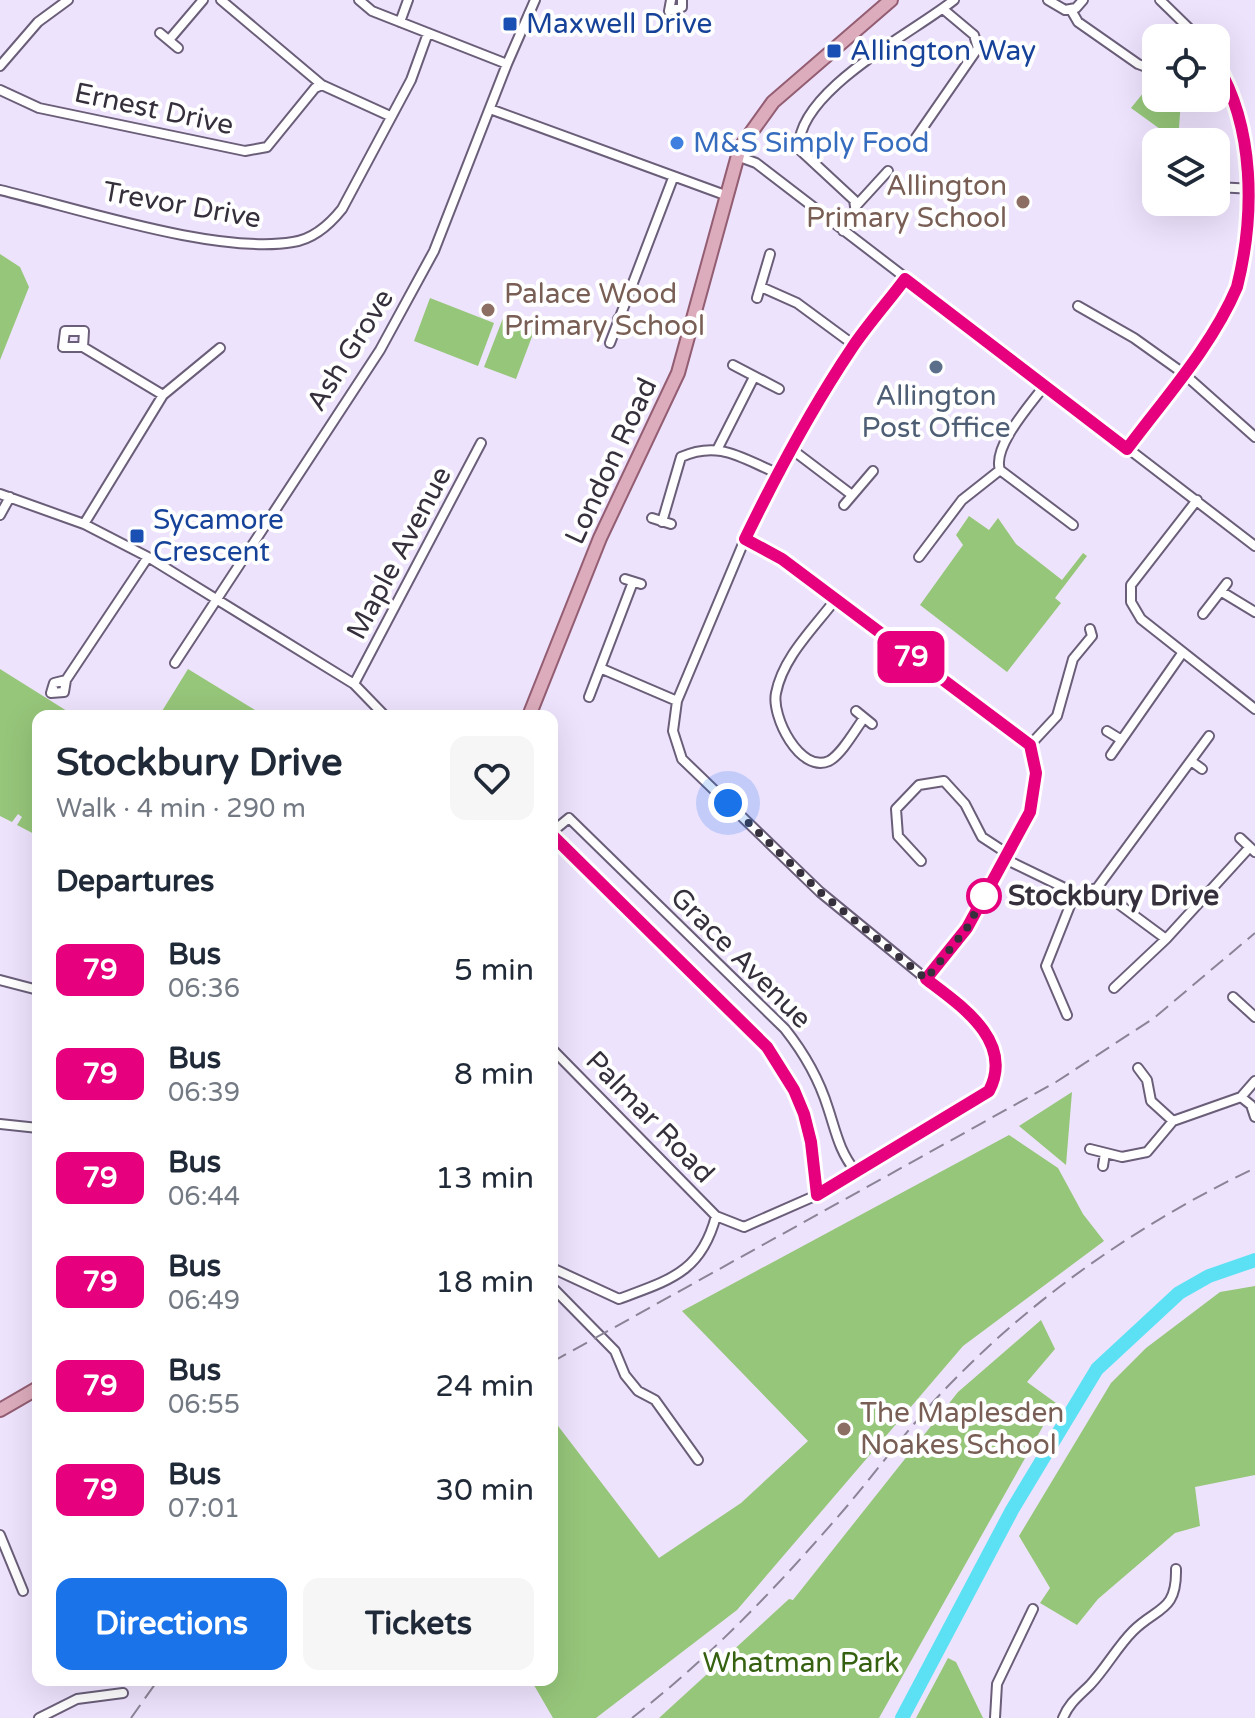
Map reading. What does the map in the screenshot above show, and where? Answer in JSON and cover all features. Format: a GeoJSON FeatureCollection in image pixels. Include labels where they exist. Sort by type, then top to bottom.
{"type":"FeatureCollection","features":[{"type":"Feature","properties":{"kind":"main road","name":"London Road"},"geometry":{"type":"LineString","coordinates":[[531,710],[600,538],[678,373],[697,315],[736,155],[773,102],[886,2]]}},
{"type":"Feature","properties":{"kind":"main road"},"geometry":{"type":"LineString","coordinates":[[0,1410],[32,1391]]}},
{"type":"Feature","properties":{"kind":"street"},"geometry":{"type":"LineString","coordinates":[[0,66],[38,22],[68,0]]}},
{"type":"Feature","properties":{"kind":"street"},"geometry":{"type":"LineString","coordinates":[[169,40],[203,0]]}},
{"type":"Feature","properties":{"kind":"street"},"geometry":{"type":"LineString","coordinates":[[221,0],[322,85],[390,116]]}},
{"type":"Feature","properties":{"kind":"street"},"geometry":{"type":"LineString","coordinates":[[359,0],[372,11],[507,64]]}},
{"type":"Feature","properties":{"kind":"street"},"geometry":{"type":"LineString","coordinates":[[400,22],[408,0]]}},
{"type":"Feature","properties":{"kind":"street","name":"Ash Grove"},"geometry":{"type":"LineString","coordinates":[[175,663],[380,350],[434,251],[535,0]]}},
{"type":"Feature","properties":{"kind":"street"},"geometry":{"type":"LineString","coordinates":[[671,0],[669,11],[682,7],[682,0]]}},
{"type":"Feature","properties":{"kind":"street"},"geometry":{"type":"LineString","coordinates":[[843,231],[856,213],[856,206],[849,194],[805,158],[799,149],[801,130],[817,101],[954,0]]}},
{"type":"Feature","properties":{"kind":"street"},"geometry":{"type":"LineString","coordinates":[[1048,0],[1059,9],[1071,10],[1083,0]]}},
{"type":"Feature","properties":{"kind":"street"},"geometry":{"type":"LineString","coordinates":[[1160,0],[1185,24]]}},
{"type":"Feature","properties":{"kind":"street"},"geometry":{"type":"LineString","coordinates":[[915,139],[978,48],[974,35],[943,9]]}},
{"type":"Feature","properties":{"kind":"street"},"geometry":{"type":"LineString","coordinates":[[1071,10],[1078,22],[1142,66]]}},
{"type":"Feature","properties":{"kind":"street"},"geometry":{"type":"LineString","coordinates":[[160,33],[178,48]]}},
{"type":"Feature","properties":{"kind":"street","name":"Trevor Drive"},"geometry":{"type":"LineString","coordinates":[[0,190],[224,240],[253,245],[296,242],[327,227],[342,209],[411,80],[428,33]]}},
{"type":"Feature","properties":{"kind":"street","name":"Ernest Drive"},"geometry":{"type":"LineString","coordinates":[[0,90],[39,108],[245,151],[267,147],[315,88],[322,85]]}},
{"type":"Feature","properties":{"kind":"street"},"geometry":{"type":"LineString","coordinates":[[1127,449],[1216,326],[1238,285],[1253,234],[1254,154],[1230,92]]}},
{"type":"Feature","properties":{"kind":"street"},"geometry":{"type":"LineString","coordinates":[[490,109],[725,195]]}},
{"type":"Feature","properties":{"kind":"street"},"geometry":{"type":"LineString","coordinates":[[915,114],[924,122]]}},
{"type":"Feature","properties":{"kind":"street"},"geometry":{"type":"LineString","coordinates":[[736,155],[756,163],[1255,546]]}},
{"type":"Feature","properties":{"kind":"street"},"geometry":{"type":"LineString","coordinates":[[856,206],[888,171]]}},
{"type":"Feature","properties":{"kind":"street"},"geometry":{"type":"LineString","coordinates":[[610,343],[673,178]]}},
{"type":"Feature","properties":{"kind":"street"},"geometry":{"type":"LineString","coordinates":[[1230,188],[1254,189]]}},
{"type":"Feature","properties":{"kind":"street"},"geometry":{"type":"LineString","coordinates":[[757,298],[770,254]]}},
{"type":"Feature","properties":{"kind":"street"},"geometry":{"type":"LineString","coordinates":[[558,1271],[619,1299],[683,1274],[710,1240],[716,1216],[744,1227],[817,1195],[985,1096],[996,1078],[990,1042],[975,1019],[820,892],[682,759],[673,731],[677,701],[745,539],[777,473],[854,345],[905,279]]}},
{"type":"Feature","properties":{"kind":"street"},"geometry":{"type":"LineString","coordinates":[[761,287],[797,303],[854,345]]}},
{"type":"Feature","properties":{"kind":"street"},"geometry":{"type":"LineString","coordinates":[[1078,306],[1134,338],[1183,373],[1255,437]]}},
{"type":"Feature","properties":{"kind":"street"},"geometry":{"type":"LineString","coordinates":[[618,319],[634,325]]}},
{"type":"Feature","properties":{"kind":"street"},"geometry":{"type":"LineString","coordinates":[[83,347],[163,395]]}},
{"type":"Feature","properties":{"kind":"street"},"geometry":{"type":"LineString","coordinates":[[84,524],[163,395],[220,348]]}},
{"type":"Feature","properties":{"kind":"street"},"geometry":{"type":"LineString","coordinates":[[733,365],[779,389]]}},
{"type":"Feature","properties":{"kind":"street"},"geometry":{"type":"LineString","coordinates":[[718,448],[754,377]]}},
{"type":"Feature","properties":{"kind":"street"},"geometry":{"type":"LineString","coordinates":[[1000,470],[1000,448],[1045,385]]}},
{"type":"Feature","properties":{"kind":"street","name":"Maple Avenue"},"geometry":{"type":"LineString","coordinates":[[354,684],[481,443]]}},
{"type":"Feature","properties":{"kind":"street"},"geometry":{"type":"LineString","coordinates":[[652,518],[666,523],[681,457],[701,448],[718,448],[777,473]]}},
{"type":"Feature","properties":{"kind":"street"},"geometry":{"type":"LineString","coordinates":[[790,448],[852,495]]}},
{"type":"Feature","properties":{"kind":"street"},"geometry":{"type":"LineString","coordinates":[[1000,470],[1073,525]]}},
{"type":"Feature","properties":{"kind":"street"},"geometry":{"type":"LineString","coordinates":[[919,557],[962,500],[1000,470]]}},
{"type":"Feature","properties":{"kind":"street"},"geometry":{"type":"LineString","coordinates":[[844,505],[873,471]]}},
{"type":"Feature","properties":{"kind":"street"},"geometry":{"type":"LineString","coordinates":[[0,494],[84,524],[148,557],[354,684],[379,710]]}},
{"type":"Feature","properties":{"kind":"street"},"geometry":{"type":"LineString","coordinates":[[0,515],[10,497]]}},
{"type":"Feature","properties":{"kind":"street"},"geometry":{"type":"LineString","coordinates":[[1197,500],[1131,585],[1131,602],[1141,619],[1230,685],[1255,709]]}},
{"type":"Feature","properties":{"kind":"street"},"geometry":{"type":"LineString","coordinates":[[745,539],[782,559],[1030,745],[1036,773],[1030,812],[967,928],[926,979]]}},
{"type":"Feature","properties":{"kind":"street"},"geometry":{"type":"LineString","coordinates":[[66,680],[148,557]]}},
{"type":"Feature","properties":{"kind":"street"},"geometry":{"type":"LineString","coordinates":[[589,697],[633,582]]}},
{"type":"Feature","properties":{"kind":"street"},"geometry":{"type":"LineString","coordinates":[[1203,614],[1224,587],[1255,612]]}},
{"type":"Feature","properties":{"kind":"street"},"geometry":{"type":"LineString","coordinates":[[835,600],[789,659],[775,695],[783,734],[808,759],[820,763],[831,760],[864,718]]}},
{"type":"Feature","properties":{"kind":"street"},"geometry":{"type":"LineString","coordinates":[[1030,745],[1057,716],[1073,659],[1092,636],[1090,629]]}},
{"type":"Feature","properties":{"kind":"street"},"geometry":{"type":"LineString","coordinates":[[1111,755],[1183,652]]}},
{"type":"Feature","properties":{"kind":"street"},"geometry":{"type":"LineString","coordinates":[[600,668],[677,701]]}},
{"type":"Feature","properties":{"kind":"street"},"geometry":{"type":"LineString","coordinates":[[1107,731],[1120,739]]}},
{"type":"Feature","properties":{"kind":"street"},"geometry":{"type":"LineString","coordinates":[[921,860],[898,836],[896,809],[919,785],[944,781],[965,804],[982,837],[1006,857],[1075,893],[1097,888],[1209,736]]}},
{"type":"Feature","properties":{"kind":"street"},"geometry":{"type":"LineString","coordinates":[[1191,761],[1202,769]]}},
{"type":"Feature","properties":{"kind":"street","name":"Grace Avenue"},"geometry":{"type":"LineString","coordinates":[[558,828],[569,818],[785,1029],[803,1052],[818,1082],[836,1141],[856,1172]]}},
{"type":"Feature","properties":{"kind":"street"},"geometry":{"type":"LineString","coordinates":[[1114,988],[1174,934],[1252,850],[1240,838]]}},
{"type":"Feature","properties":{"kind":"street","name":"Grace Avenue"},"geometry":{"type":"LineString","coordinates":[[558,840],[767,1047],[794,1090],[804,1114],[811,1142],[817,1195]]}},
{"type":"Feature","properties":{"kind":"street"},"geometry":{"type":"LineString","coordinates":[[1097,888],[1166,939]]}},
{"type":"Feature","properties":{"kind":"street"},"geometry":{"type":"LineString","coordinates":[[1067,1015],[1046,966],[1075,893]]}},
{"type":"Feature","properties":{"kind":"street"},"geometry":{"type":"LineString","coordinates":[[0,980],[32,988]]}},
{"type":"Feature","properties":{"kind":"street"},"geometry":{"type":"LineString","coordinates":[[1231,997],[1255,1017]]}},
{"type":"Feature","properties":{"kind":"street","name":"Palmar Road"},"geometry":{"type":"LineString","coordinates":[[558,1055],[716,1216]]}},
{"type":"Feature","properties":{"kind":"street"},"geometry":{"type":"LineString","coordinates":[[1138,1068],[1147,1080],[1151,1101],[1173,1121]]}},
{"type":"Feature","properties":{"kind":"street"},"geometry":{"type":"LineString","coordinates":[[1090,1149],[1122,1157],[1147,1152],[1173,1121],[1241,1097],[1255,1081]]}},
{"type":"Feature","properties":{"kind":"street"},"geometry":{"type":"LineString","coordinates":[[1241,1097],[1251,1105],[1253,1119]]}},
{"type":"Feature","properties":{"kind":"street"},"geometry":{"type":"LineString","coordinates":[[0,1124],[32,1127]]}},
{"type":"Feature","properties":{"kind":"street"},"geometry":{"type":"LineString","coordinates":[[1103,1166],[1105,1153]]}},
{"type":"Feature","properties":{"kind":"street"},"geometry":{"type":"LineString","coordinates":[[558,1293],[615,1351],[625,1375],[638,1391],[655,1400],[698,1460]]}},
{"type":"Feature","properties":{"kind":"street"},"geometry":{"type":"LineString","coordinates":[[0,1535],[23,1591]]}},
{"type":"Feature","properties":{"kind":"street"},"geometry":{"type":"LineString","coordinates":[[1063,1718],[1067,1706],[1090,1685],[1135,1629],[1156,1616],[1171,1601],[1176,1569]]}},
{"type":"Feature","properties":{"kind":"street"},"geometry":{"type":"LineString","coordinates":[[995,1718],[997,1684],[1033,1609]]}},
{"type":"Feature","properties":{"kind":"street"},"geometry":{"type":"LineString","coordinates":[[39,1718],[77,1699],[123,1693]]}},
{"type":"Feature","properties":{"kind":"green space"},"geometry":{"type":"Polygon","coordinates":[[[1142,94],[1142,112],[1180,112],[1179,128],[1159,128],[1131,108],[1142,94]]]}},
{"type":"Feature","properties":{"kind":"green space"},"geometry":{"type":"Polygon","coordinates":[[[0,254],[20,267],[29,287],[0,360],[0,254]]]}},
{"type":"Feature","properties":{"kind":"green space"},"geometry":{"type":"Polygon","coordinates":[[[430,298],[494,323],[478,366],[414,341],[430,298]]]}},
{"type":"Feature","properties":{"kind":"green space"},"geometry":{"type":"Polygon","coordinates":[[[505,313],[536,326],[516,379],[484,367],[505,313]]]}},
{"type":"Feature","properties":{"kind":"green space"},"geometry":{"type":"Polygon","coordinates":[[[969,516],[989,530],[998,518],[1016,544],[1062,580],[1083,553],[1087,556],[1055,598],[1061,603],[1007,672],[920,605],[963,545],[956,535],[969,516]]]}},
{"type":"Feature","properties":{"kind":"green space"},"geometry":{"type":"Polygon","coordinates":[[[0,669],[65,710],[32,710],[32,833],[17,825],[22,817],[18,814],[12,822],[0,816],[0,669]]]}},
{"type":"Feature","properties":{"kind":"green space"},"geometry":{"type":"Polygon","coordinates":[[[188,669],[255,710],[163,710],[188,669]]]}},
{"type":"Feature","properties":{"kind":"green space"},"geometry":{"type":"Polygon","coordinates":[[[1072,1092],[1066,1165],[1019,1126],[1072,1092]]]}},
{"type":"Feature","properties":{"kind":"green space","name":"The Maplesden Noakes School"},"geometry":{"type":"Polygon","coordinates":[[[1009,1135],[1058,1168],[1083,1214],[1104,1241],[963,1346],[737,1610],[596,1718],[553,1718],[534,1686],[558,1686],[558,1426],[659,1558],[741,1503],[808,1441],[682,1311],[1009,1135]]]}},
{"type":"Feature","properties":{"kind":"green space"},"geometry":{"type":"Polygon","coordinates":[[[1255,1286],[1255,1475],[1195,1487],[1200,1526],[1175,1533],[1098,1599],[1077,1625],[1040,1603],[1050,1588],[1019,1536],[1111,1383],[1146,1348],[1220,1292],[1255,1286]]]}},
{"type":"Feature","properties":{"kind":"green space","name":"Whatman Park"},"geometry":{"type":"Polygon","coordinates":[[[1041,1320],[1055,1349],[1027,1382],[1056,1403],[879,1718],[659,1718],[789,1599],[793,1600],[958,1392],[1041,1320]]]}},
{"type":"Feature","properties":{"kind":"green space"},"geometry":{"type":"Polygon","coordinates":[[[948,1658],[956,1662],[983,1718],[916,1718],[948,1658]]]}},
{"type":"Feature","properties":{"kind":"waterway"},"geometry":{"type":"LineString","coordinates":[[902,1718],[1012,1510],[1097,1369],[1179,1293],[1209,1276],[1255,1260]]}},
{"type":"Feature","properties":{"kind":"railway"},"geometry":{"type":"LineString","coordinates":[[558,1359],[1056,1082],[1154,1018],[1255,933]]}},
{"type":"Feature","properties":{"kind":"railway"},"geometry":{"type":"LineString","coordinates":[[632,1718],[690,1669],[772,1590],[940,1395],[1022,1317],[1134,1235],[1255,1168]]}},
{"type":"Feature","properties":{"kind":"railway"},"geometry":{"type":"LineString","coordinates":[[131,1718],[154,1686]]}},
{"type":"Feature","properties":{"kind":"bus line","name":"79"},"geometry":{"type":"LineString","coordinates":[[558,841],[767,1047],[794,1090],[804,1114],[811,1142],[817,1195],[985,1096],[996,1078],[997,1065],[985,1031],[956,1002],[926,979],[967,928],[1030,812],[1036,773],[1030,745],[782,559],[745,539],[790,448],[819,399],[854,345],[905,279],[1127,449],[1216,326],[1238,285],[1250,233],[1253,155],[1230,90]]}},
{"type":"Feature","properties":{"kind":"place","name":"Maxwell Drive"},"geometry":{"type":"Point","coordinates":[510,24]}},
{"type":"Feature","properties":{"kind":"place","name":"Allington Way"},"geometry":{"type":"Point","coordinates":[834,51]}},
{"type":"Feature","properties":{"kind":"place","name":"M&S Simply Food"},"geometry":{"type":"Point","coordinates":[677,143]}},
{"type":"Feature","properties":{"kind":"place","name":"Allington Primary School"},"geometry":{"type":"Point","coordinates":[1023,202]}},
{"type":"Feature","properties":{"kind":"place","name":"Palace Wood Primary School"},"geometry":{"type":"Point","coordinates":[488,310]}},
{"type":"Feature","properties":{"kind":"place","name":"Allington Post Office"},"geometry":{"type":"Point","coordinates":[936,367]}},
{"type":"Feature","properties":{"kind":"place","name":"Sycamore Crescent"},"geometry":{"type":"Point","coordinates":[137,536]}},
{"type":"Feature","properties":{"kind":"place","name":"Stockbury Drive"},"geometry":{"type":"Point","coordinates":[984,896]}},
{"type":"Feature","properties":{"kind":"place","name":"The Maplesden Noakes School"},"geometry":{"type":"Point","coordinates":[844,1429]}},
{"type":"Feature","properties":{"kind":"route"},"geometry":{"type":"LineString","coordinates":[[728,803],[820,892],[926,979],[967,928],[984,896]]}}]}
